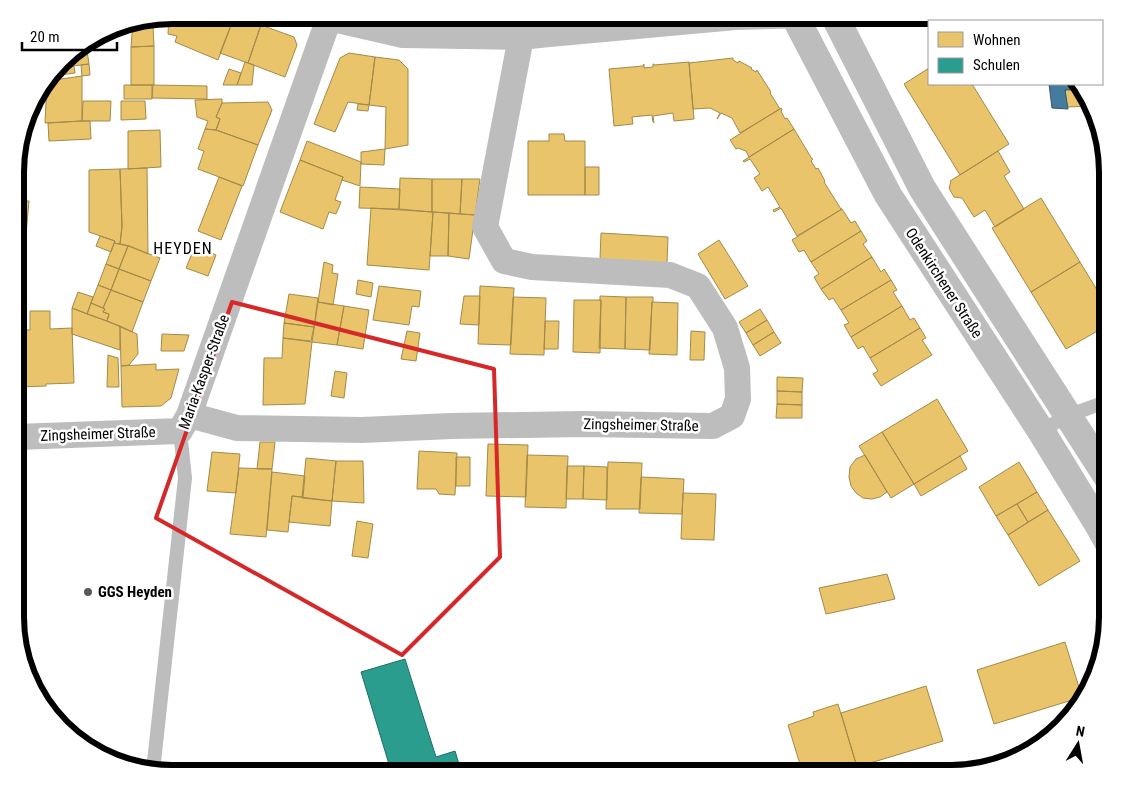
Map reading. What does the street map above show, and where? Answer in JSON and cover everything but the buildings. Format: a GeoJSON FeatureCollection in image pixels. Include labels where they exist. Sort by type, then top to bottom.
{"type":"FeatureCollection","features":[{"type":"Feature","properties":{"kind":"main road","name":"Odenkirchener Straße"},"geometry":{"type":"LineString","coordinates":[[799,24],[888,196],[1099,520]]}},
{"type":"Feature","properties":{"kind":"main road"},"geometry":{"type":"LineString","coordinates":[[839,24],[922,188],[1099,464]]}},
{"type":"Feature","properties":{"kind":"street","name":"Maria-Kasper-Straße"},"geometry":{"type":"LineString","coordinates":[[185,423],[323,24]]}},
{"type":"Feature","properties":{"kind":"street"},"geometry":{"type":"LineString","coordinates":[[358,24],[403,35],[521,37],[652,24]]}},
{"type":"Feature","properties":{"kind":"street","name":"Zingsheimer Straße"},"geometry":{"type":"LineString","coordinates":[[24,436],[185,423],[237,428],[362,430],[451,426],[583,424],[713,426],[732,416],[738,399],[737,368],[725,328],[698,286],[670,275],[532,267],[504,260],[486,227],[521,37]]}},
{"type":"Feature","properties":{"kind":"lane"},"geometry":{"type":"LineString","coordinates":[[1040,431],[1067,416],[1099,404]]}},
{"type":"Feature","properties":{"kind":"lane","name":"Maria-Kasper-Straße"},"geometry":{"type":"LineString","coordinates":[[153,764],[184,478],[185,423]]}},
{"type":"Feature","properties":{"kind":"highlighted area"},"geometry":{"type":"Polygon","coordinates":[[[232,302],[494,369],[500,557],[402,655],[156,518],[232,302]]]}},
{"type":"Feature","properties":{"kind":"place","name":"GGS Heyden"},"geometry":{"type":"Point","coordinates":[88,592]}},
{"type":"Feature","properties":{"kind":"district","name":"HEYDEN"},"geometry":{"type":"Point","coordinates":[183,248]}}]}
